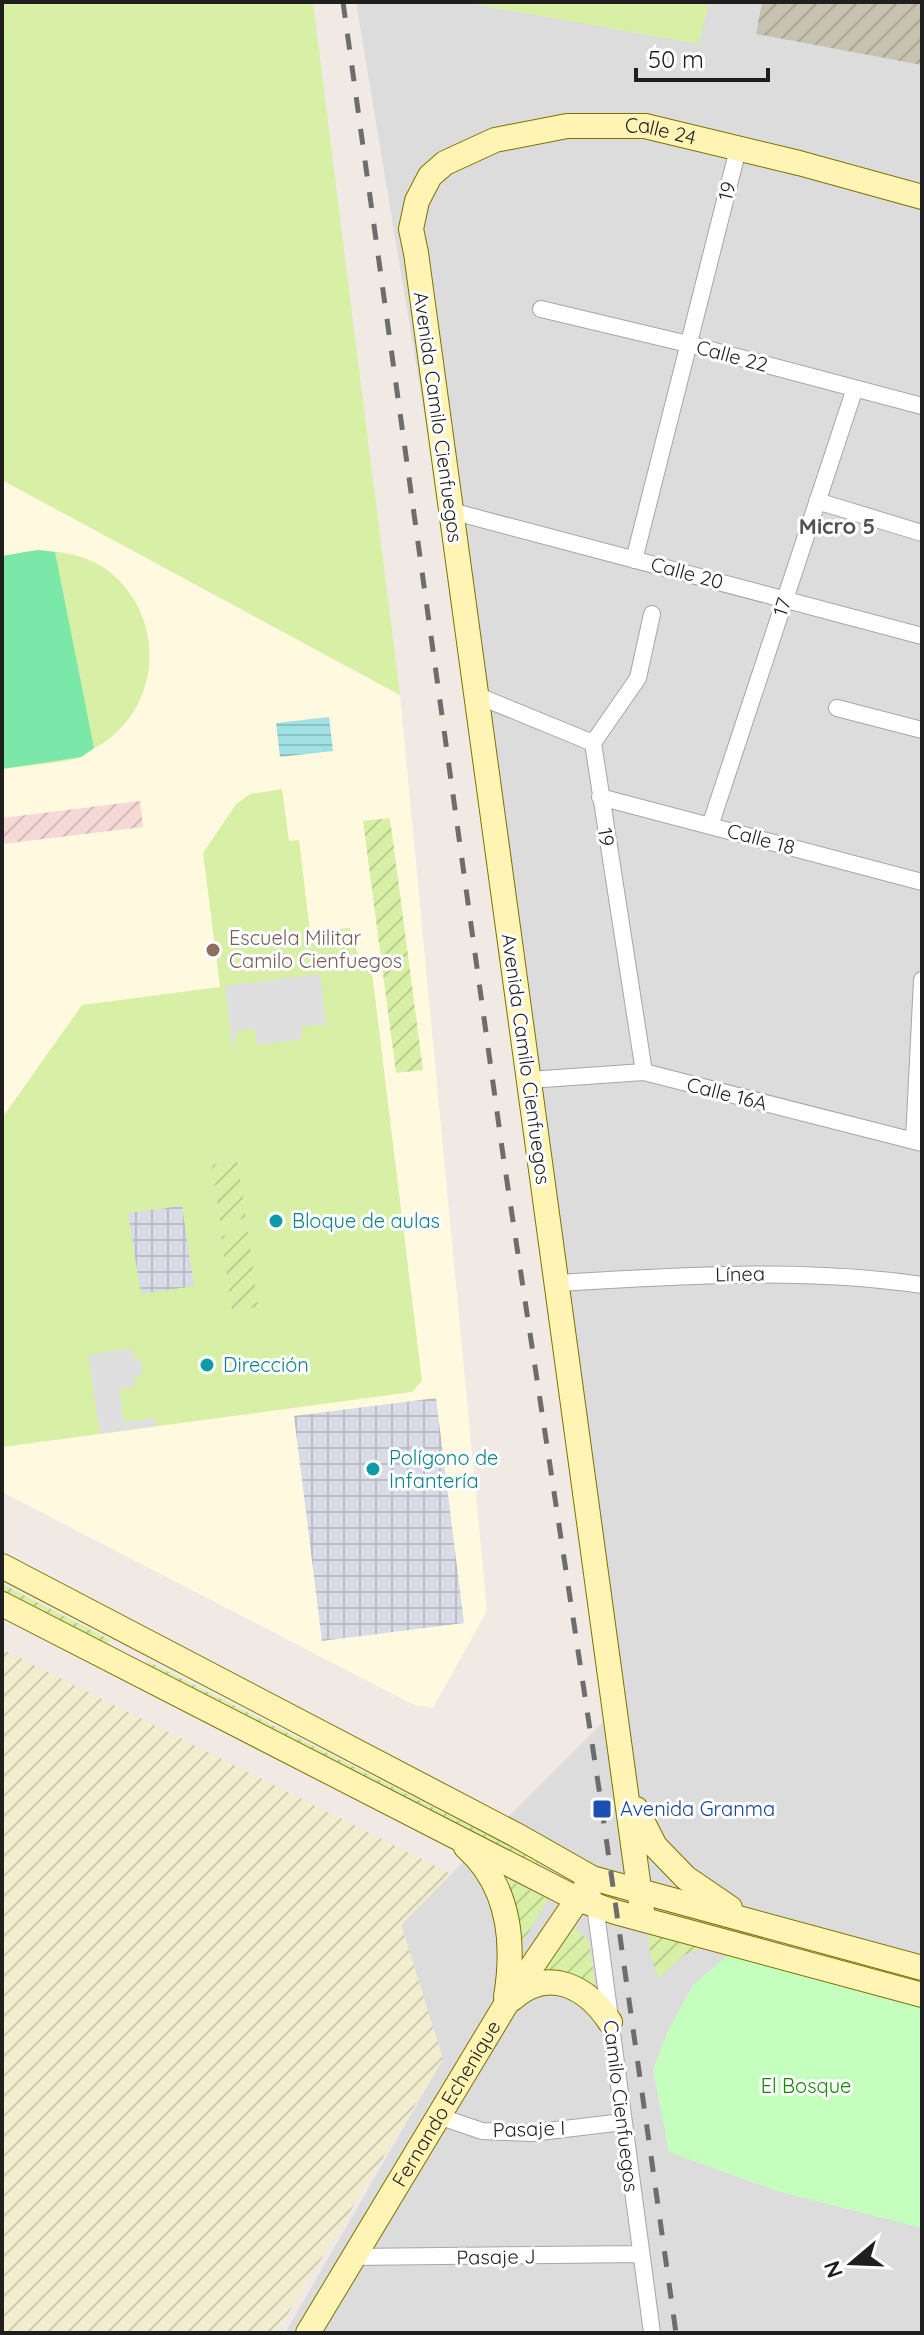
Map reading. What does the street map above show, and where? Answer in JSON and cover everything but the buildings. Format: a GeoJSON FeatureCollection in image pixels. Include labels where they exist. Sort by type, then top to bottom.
{"type":"FeatureCollection","features":[{"type":"Feature","properties":{"kind":"street","name":"Calle 24"},"geometry":{"type":"LineString","coordinates":[[417,201],[430,176],[455,158],[495,140],[567,126],[645,126],[922,197]]}},
{"type":"Feature","properties":{"kind":"street","name":"19"},"geometry":{"type":"LineString","coordinates":[[634,560],[738,149]]}},
{"type":"Feature","properties":{"kind":"street","name":"Avenida Camilo Cienfuegos"},"geometry":{"type":"LineString","coordinates":[[417,201],[411,229],[643,1918]]}},
{"type":"Feature","properties":{"kind":"street","name":"Calle 22"},"geometry":{"type":"LineString","coordinates":[[541,309],[922,406]]}},
{"type":"Feature","properties":{"kind":"street","name":"17"},"geometry":{"type":"LineString","coordinates":[[710,826],[855,388]]}},
{"type":"Feature","properties":{"kind":"street"},"geometry":{"type":"LineString","coordinates":[[817,501],[922,533]]}},
{"type":"Feature","properties":{"kind":"street","name":"Calle 20"},"geometry":{"type":"LineString","coordinates":[[451,511],[922,636]]}},
{"type":"Feature","properties":{"kind":"street"},"geometry":{"type":"LineString","coordinates":[[476,695],[593,743],[638,678],[652,614]]}},
{"type":"Feature","properties":{"kind":"street"},"geometry":{"type":"LineString","coordinates":[[837,708],[922,730]]}},
{"type":"Feature","properties":{"kind":"street","name":"19"},"geometry":{"type":"LineString","coordinates":[[593,743],[644,1072]]}},
{"type":"Feature","properties":{"kind":"street","name":"Calle 18"},"geometry":{"type":"LineString","coordinates":[[600,797],[922,882]]}},
{"type":"Feature","properties":{"kind":"street"},"geometry":{"type":"LineString","coordinates":[[918,1142],[922,980]]}},
{"type":"Feature","properties":{"kind":"street","name":"Calle 16A"},"geometry":{"type":"LineString","coordinates":[[529,1080],[644,1072],[918,1142]]}},
{"type":"Feature","properties":{"kind":"street","name":"Línea"},"geometry":{"type":"LineString","coordinates":[[557,1283],[803,1273],[922,1285]]}},
{"type":"Feature","properties":{"kind":"street"},"geometry":{"type":"LineString","coordinates":[[2,1566],[518,1836],[592,1878],[922,1968]]}},
{"type":"Feature","properties":{"kind":"street"},"geometry":{"type":"LineString","coordinates":[[2,1604],[586,1903],[922,1995]]}},
{"type":"Feature","properties":{"kind":"street"},"geometry":{"type":"LineString","coordinates":[[626,1791],[655,1846],[676,1868],[714,1899],[756,1923]]}},
{"type":"Feature","properties":{"kind":"street"},"geometry":{"type":"LineString","coordinates":[[445,1831],[481,1863],[505,1907],[511,1968],[505,2006]]}},
{"type":"Feature","properties":{"kind":"street","name":"Fernando Echenique"},"geometry":{"type":"LineString","coordinates":[[308,2333],[505,2006],[586,1903],[592,1878]]}},
{"type":"Feature","properties":{"kind":"street","name":"Camilo Cienfuegos"},"geometry":{"type":"LineString","coordinates":[[586,1903],[610,2022],[652,2333]]}},
{"type":"Feature","properties":{"kind":"street"},"geometry":{"type":"LineString","coordinates":[[505,2006],[529,1987],[562,1983],[589,1996],[610,2022]]}},
{"type":"Feature","properties":{"kind":"street","name":"Pasaje I"},"geometry":{"type":"LineString","coordinates":[[438,2116],[482,2131],[531,2133],[623,2122]]}},
{"type":"Feature","properties":{"kind":"street","name":"Pasaje J"},"geometry":{"type":"LineString","coordinates":[[352,2257],[640,2254]]}},
{"type":"Feature","properties":{"kind":"shaded area"},"geometry":{"type":"Polygon","coordinates":[[[356,2],[461,2],[699,43],[709,2],[922,2],[922,2333],[285,2333],[443,2059],[401,1924],[607,1718],[498,859],[356,2]]]}},
{"type":"Feature","properties":{"kind":"shaded area"},"geometry":{"type":"Polygon","coordinates":[[[762,2],[922,2],[922,65],[756,34],[762,2]]]}},
{"type":"Feature","properties":{"kind":"shaded area","name":"Escuela Militar Camilo Cienfuegos"},"geometry":{"type":"Polygon","coordinates":[[[2,480],[400,695],[487,1611],[433,1708],[414,1705],[2,1492],[2,480]]]}},
{"type":"Feature","properties":{"kind":"shaded area"},"geometry":{"type":"Polygon","coordinates":[[[140,801],[143,827],[2,844],[2,818],[140,801]]]}},
{"type":"Feature","properties":{"kind":"shaded area"},"geometry":{"type":"Polygon","coordinates":[[[320,974],[326,1024],[301,1027],[302,1039],[257,1045],[255,1029],[237,1031],[233,1052],[225,986],[320,974]]]}},
{"type":"Feature","properties":{"kind":"shaded area"},"geometry":{"type":"Polygon","coordinates":[[[182,1206],[194,1286],[141,1294],[128,1213],[182,1206]]]}},
{"type":"Feature","properties":{"kind":"shaded area"},"geometry":{"type":"Polygon","coordinates":[[[132,1348],[133,1359],[140,1358],[143,1374],[134,1376],[136,1386],[119,1389],[124,1422],[155,1418],[157,1426],[100,1434],[88,1355],[132,1348]]]}},
{"type":"Feature","properties":{"kind":"shaded area","name":"Polígono de Infantería"},"geometry":{"type":"Polygon","coordinates":[[[436,1398],[464,1623],[322,1641],[294,1416],[436,1398]]]}},
{"type":"Feature","properties":{"kind":"shaded area"},"geometry":{"type":"Polygon","coordinates":[[[2,1649],[451,1874],[401,1925],[443,2059],[276,2333],[2,2333],[2,1649]]]}},
{"type":"Feature","properties":{"kind":"green space"},"geometry":{"type":"Polygon","coordinates":[[[2,2],[313,2],[400,695],[2,480],[2,2]]]}},
{"type":"Feature","properties":{"kind":"green space"},"geometry":{"type":"Polygon","coordinates":[[[461,2],[709,2],[699,44],[461,2]]]}},
{"type":"Feature","properties":{"kind":"green space"},"geometry":{"type":"Polygon","coordinates":[[[38,550],[88,559],[103,567],[124,586],[139,609],[147,633],[150,659],[145,685],[135,709],[119,730],[97,747],[74,759],[2,769],[2,556],[38,550]]]}},
{"type":"Feature","properties":{"kind":"green space"},"geometry":{"type":"Polygon","coordinates":[[[38,550],[55,552],[94,748],[81,757],[2,769],[2,556],[38,550]]]}},
{"type":"Feature","properties":{"kind":"green space"},"geometry":{"type":"Polygon","coordinates":[[[282,789],[289,841],[299,840],[310,931],[350,928],[362,968],[371,964],[422,1381],[412,1392],[2,1447],[2,1118],[82,1005],[220,987],[203,853],[236,804],[250,794],[282,789]]]}},
{"type":"Feature","properties":{"kind":"green space"},"geometry":{"type":"Polygon","coordinates":[[[390,818],[423,1070],[396,1073],[363,821],[390,818]]]}},
{"type":"Feature","properties":{"kind":"green space"},"geometry":{"type":"Polygon","coordinates":[[[237,1161],[246,1218],[220,1221],[212,1165],[237,1161]]]}},
{"type":"Feature","properties":{"kind":"green space"},"geometry":{"type":"Polygon","coordinates":[[[248,1232],[258,1307],[232,1310],[221,1236],[248,1232]]]}},
{"type":"Feature","properties":{"kind":"green space"},"geometry":{"type":"Polygon","coordinates":[[[2,1584],[110,1640],[107,1645],[2,1590],[2,1584]]]}},
{"type":"Feature","properties":{"kind":"green space"},"geometry":{"type":"Polygon","coordinates":[[[147,1661],[538,1861],[535,1868],[143,1668],[147,1661]]]}},
{"type":"Feature","properties":{"kind":"green space"},"geometry":{"type":"Polygon","coordinates":[[[505,1878],[548,1899],[521,1945],[503,1882],[505,1878]]]}},
{"type":"Feature","properties":{"kind":"green space"},"geometry":{"type":"Polygon","coordinates":[[[576,1930],[589,1941],[596,1991],[532,1976],[562,1932],[576,1930]]]}},
{"type":"Feature","properties":{"kind":"green space"},"geometry":{"type":"Polygon","coordinates":[[[648,1931],[711,1944],[684,1955],[658,1979],[648,1931]]]}},
{"type":"Feature","properties":{"kind":"green space","name":"El Bosque"},"geometry":{"type":"Polygon","coordinates":[[[727,1956],[755,1960],[922,2003],[922,2228],[777,2191],[669,2152],[653,2070],[668,2031],[693,1985],[727,1956]]]}},
{"type":"Feature","properties":{"kind":"water"},"geometry":{"type":"Polygon","coordinates":[[[329,717],[333,751],[280,757],[276,723],[329,717]]]}},
{"type":"Feature","properties":{"kind":"railway"},"geometry":{"type":"LineString","coordinates":[[343,2],[503,1155],[602,1809],[676,2333]]}},
{"type":"Feature","properties":{"kind":"place","name":"Escuela Militar Camilo Cienfuegos"},"geometry":{"type":"Point","coordinates":[213,950]}},
{"type":"Feature","properties":{"kind":"place","name":"Bloque de aulas"},"geometry":{"type":"Point","coordinates":[276,1221]}},
{"type":"Feature","properties":{"kind":"place","name":"Dirección"},"geometry":{"type":"Point","coordinates":[207,1365]}},
{"type":"Feature","properties":{"kind":"place","name":"Polígono de Infantería"},"geometry":{"type":"Point","coordinates":[373,1469]}},
{"type":"Feature","properties":{"kind":"place","name":"Avenida Granma"},"geometry":{"type":"Point","coordinates":[602,1809]}},
{"type":"Feature","properties":{"kind":"district","name":"Micro 5"},"geometry":{"type":"Point","coordinates":[837,526]}}]}
